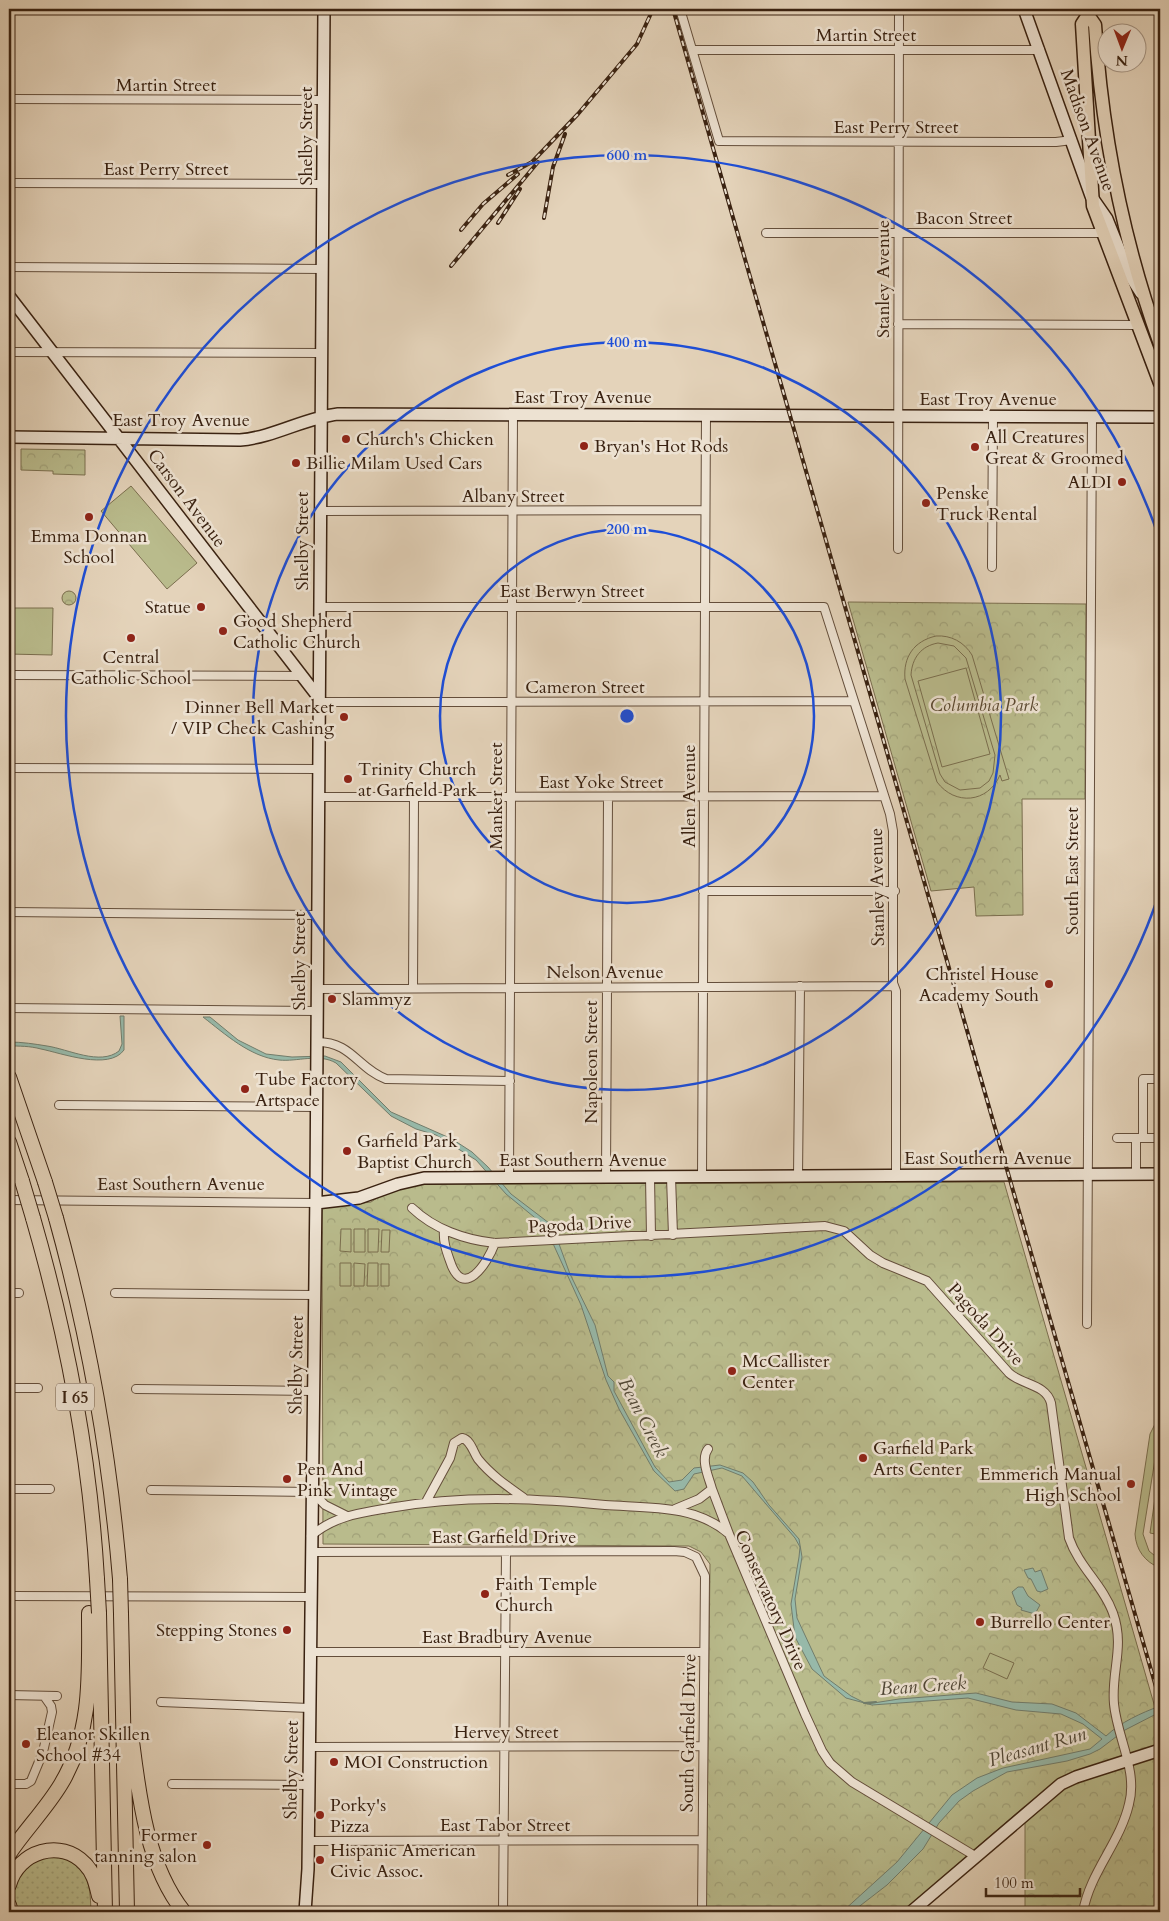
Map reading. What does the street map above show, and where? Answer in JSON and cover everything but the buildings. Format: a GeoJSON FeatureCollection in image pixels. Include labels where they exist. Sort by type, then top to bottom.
{"type":"FeatureCollection","features":[{"type":"Feature","properties":{"kind":"highway","name":"I 65"},"geometry":{"type":"LineString","coordinates":[[9,1077],[45,1182],[74,1285],[92,1368],[110,1481],[120,1580],[127,1912]]}},
{"type":"Feature","properties":{"kind":"highway","name":"I 65"},"geometry":{"type":"LineString","coordinates":[[9,1142],[34,1218],[61,1323],[82,1432],[90,1494],[104,1912]]}},
{"type":"Feature","properties":{"kind":"highway"},"geometry":{"type":"LineString","coordinates":[[9,1854],[56,1791],[76,1753],[88,1705],[94,1613]]}},
{"type":"Feature","properties":{"kind":"highway"},"geometry":{"type":"LineString","coordinates":[[122,1641],[132,1746],[143,1812],[167,1885],[184,1912]]}},
{"type":"Feature","properties":{"kind":"highway"},"geometry":{"type":"LineString","coordinates":[[9,1885],[15,1871],[30,1856],[52,1850],[65,1852],[81,1860],[91,1871],[104,1912]]}},
{"type":"Feature","properties":{"kind":"highway"},"geometry":{"type":"LineString","coordinates":[[9,1905],[11,1912]]}},
{"type":"Feature","properties":{"kind":"main road","name":"Shelby Street"},"geometry":{"type":"LineString","coordinates":[[305,1912],[309,1785],[316,1203],[324,9]]}},
{"type":"Feature","properties":{"kind":"main road","name":"Madison Avenue"},"geometry":{"type":"LineString","coordinates":[[1024,9],[1072,140],[1096,216],[1160,382]]}},
{"type":"Feature","properties":{"kind":"main road"},"geometry":{"type":"LineString","coordinates":[[1088,12],[1082,24],[1091,196]]}},
{"type":"Feature","properties":{"kind":"main road"},"geometry":{"type":"LineString","coordinates":[[1088,12],[1095,25],[1101,95],[1113,175],[1129,246],[1145,300]]}},
{"type":"Feature","properties":{"kind":"main road","name":"Madison Avenue"},"geometry":{"type":"LineString","coordinates":[[1091,196],[1107,218],[1129,274],[1145,300],[1160,344]]}},
{"type":"Feature","properties":{"kind":"main road","name":"Carson Avenue"},"geometry":{"type":"LineString","coordinates":[[9,296],[319,698]]}},
{"type":"Feature","properties":{"kind":"main road","name":"East Troy Avenue"},"geometry":{"type":"LineString","coordinates":[[9,437],[256,438],[320,417],[338,414],[1160,417]]}},
{"type":"Feature","properties":{"kind":"main road","name":"East Southern Avenue"},"geometry":{"type":"LineString","coordinates":[[316,1203],[359,1198],[415,1179],[1160,1174]]}},
{"type":"Feature","properties":{"kind":"main road"},"geometry":{"type":"LineString","coordinates":[[911,1912],[1061,1784],[1126,1755],[1160,1750]]}},
{"type":"Feature","properties":{"kind":"street"},"geometry":{"type":"LineString","coordinates":[[680,9],[693,50]]}},
{"type":"Feature","properties":{"kind":"street","name":"Stanley Avenue"},"geometry":{"type":"LineString","coordinates":[[898,550],[899,9]]}},
{"type":"Feature","properties":{"kind":"street","name":"Martin Street"},"geometry":{"type":"LineString","coordinates":[[693,50],[1040,50]]}},
{"type":"Feature","properties":{"kind":"street","name":"East Perry Street"},"geometry":{"type":"LineString","coordinates":[[693,50],[719,141],[1056,142],[1072,140]]}},
{"type":"Feature","properties":{"kind":"street","name":"Martin Street"},"geometry":{"type":"LineString","coordinates":[[9,99],[324,100]]}},
{"type":"Feature","properties":{"kind":"street","name":"East Perry Street"},"geometry":{"type":"LineString","coordinates":[[9,183],[323,184]]}},
{"type":"Feature","properties":{"kind":"street","name":"Bacon Street"},"geometry":{"type":"LineString","coordinates":[[766,233],[1103,233]]}},
{"type":"Feature","properties":{"kind":"street"},"geometry":{"type":"LineString","coordinates":[[9,267],[322,269]]}},
{"type":"Feature","properties":{"kind":"street"},"geometry":{"type":"LineString","coordinates":[[898,324],[1138,325]]}},
{"type":"Feature","properties":{"kind":"street"},"geometry":{"type":"LineString","coordinates":[[9,352],[322,352]]}},
{"type":"Feature","properties":{"kind":"street","name":"Manker Street"},"geometry":{"type":"LineString","coordinates":[[506,1177],[510,1081],[513,415]]}},
{"type":"Feature","properties":{"kind":"street","name":"Allen Avenue"},"geometry":{"type":"LineString","coordinates":[[702,1177],[706,415]]}},
{"type":"Feature","properties":{"kind":"street"},"geometry":{"type":"LineString","coordinates":[[992,567],[993,416]]}},
{"type":"Feature","properties":{"kind":"street","name":"South East Street"},"geometry":{"type":"LineString","coordinates":[[1087,1324],[1092,417]]}},
{"type":"Feature","properties":{"kind":"street","name":"Albany Street"},"geometry":{"type":"LineString","coordinates":[[320,511],[706,510]]}},
{"type":"Feature","properties":{"kind":"street","name":"East Berwyn Street"},"geometry":{"type":"LineString","coordinates":[[319,607],[824,607]]}},
{"type":"Feature","properties":{"kind":"street","name":"Stanley Avenue"},"geometry":{"type":"LineString","coordinates":[[824,607],[893,831],[894,986],[896,991],[896,1176]]}},
{"type":"Feature","properties":{"kind":"street"},"geometry":{"type":"LineString","coordinates":[[9,675],[302,676]]}},
{"type":"Feature","properties":{"kind":"street","name":"Cameron Street"},"geometry":{"type":"LineString","coordinates":[[319,698],[322,702],[853,701]]}},
{"type":"Feature","properties":{"kind":"street"},"geometry":{"type":"LineString","coordinates":[[9,768],[318,770]]}},
{"type":"Feature","properties":{"kind":"street","name":"East Yoke Street"},"geometry":{"type":"LineString","coordinates":[[318,797],[608,798],[883,796]]}},
{"type":"Feature","properties":{"kind":"street"},"geometry":{"type":"LineString","coordinates":[[413,988],[414,798]]}},
{"type":"Feature","properties":{"kind":"street","name":"Napoleon Street"},"geometry":{"type":"LineString","coordinates":[[606,1177],[608,798]]}},
{"type":"Feature","properties":{"kind":"street"},"geometry":{"type":"LineString","coordinates":[[703,891],[894,891]]}},
{"type":"Feature","properties":{"kind":"street"},"geometry":{"type":"LineString","coordinates":[[9,912],[317,915]]}},
{"type":"Feature","properties":{"kind":"street"},"geometry":{"type":"LineString","coordinates":[[798,1176],[800,986]]}},
{"type":"Feature","properties":{"kind":"street","name":"Nelson Avenue"},"geometry":{"type":"LineString","coordinates":[[317,989],[894,986]]}},
{"type":"Feature","properties":{"kind":"street"},"geometry":{"type":"LineString","coordinates":[[9,1008],[317,1011]]}},
{"type":"Feature","properties":{"kind":"street"},"geometry":{"type":"LineString","coordinates":[[316,1045],[332,1042],[342,1046],[368,1070],[386,1079],[510,1081]]}},
{"type":"Feature","properties":{"kind":"street"},"geometry":{"type":"LineString","coordinates":[[1136,1174],[1144,1079],[1160,1079]]}},
{"type":"Feature","properties":{"kind":"street"},"geometry":{"type":"LineString","coordinates":[[59,1105],[316,1107]]}},
{"type":"Feature","properties":{"kind":"street"},"geometry":{"type":"LineString","coordinates":[[1117,1138],[1160,1138]]}},
{"type":"Feature","properties":{"kind":"street"},"geometry":{"type":"LineString","coordinates":[[650,1177],[651,1236]]}},
{"type":"Feature","properties":{"kind":"street"},"geometry":{"type":"LineString","coordinates":[[671,1177],[673,1235]]}},
{"type":"Feature","properties":{"kind":"street","name":"East Southern Avenue"},"geometry":{"type":"LineString","coordinates":[[9,1200],[316,1203]]}},
{"type":"Feature","properties":{"kind":"street","name":"Pagoda Drive"},"geometry":{"type":"LineString","coordinates":[[412,1208],[444,1230],[481,1241],[495,1243],[825,1226],[838,1228],[875,1258],[927,1281],[1009,1373],[1021,1382],[1041,1389],[1046,1393],[1051,1403],[1069,1538],[1078,1559],[1109,1604],[1118,1629],[1119,1650],[1114,1711],[1126,1755],[1131,1788],[1129,1806],[1121,1826],[1093,1878],[1083,1912]]}},
{"type":"Feature","properties":{"kind":"street"},"geometry":{"type":"LineString","coordinates":[[444,1230],[445,1246],[454,1274],[461,1280],[472,1276],[490,1255],[495,1243]]}},
{"type":"Feature","properties":{"kind":"street"},"geometry":{"type":"LineString","coordinates":[[9,1293],[19,1293]]}},
{"type":"Feature","properties":{"kind":"street"},"geometry":{"type":"LineString","coordinates":[[115,1293],[314,1296]]}},
{"type":"Feature","properties":{"kind":"street"},"geometry":{"type":"LineString","coordinates":[[9,1388],[38,1388]]}},
{"type":"Feature","properties":{"kind":"street"},"geometry":{"type":"LineString","coordinates":[[136,1389],[313,1391]]}},
{"type":"Feature","properties":{"kind":"street"},"geometry":{"type":"LineString","coordinates":[[426,1502],[450,1458],[454,1443],[462,1438],[469,1442],[474,1454],[493,1475],[524,1498]]}},
{"type":"Feature","properties":{"kind":"street"},"geometry":{"type":"LineString","coordinates":[[708,1449],[705,1454],[705,1460],[711,1485],[728,1534]]}},
{"type":"Feature","properties":{"kind":"street"},"geometry":{"type":"LineString","coordinates":[[675,1510],[699,1499],[711,1485]]}},
{"type":"Feature","properties":{"kind":"street"},"geometry":{"type":"LineString","coordinates":[[9,1489],[50,1489]]}},
{"type":"Feature","properties":{"kind":"street"},"geometry":{"type":"LineString","coordinates":[[151,1490],[312,1492],[325,1505],[347,1516]]}},
{"type":"Feature","properties":{"kind":"street","name":"Conservatory Drive"},"geometry":{"type":"LineString","coordinates":[[311,1536],[323,1526],[347,1516],[426,1502],[479,1498],[524,1498],[675,1510],[705,1520],[728,1534],[826,1757],[836,1769],[852,1782],[941,1833],[975,1856]]}},
{"type":"Feature","properties":{"kind":"street","name":"East Garfield Drive"},"geometry":{"type":"LineString","coordinates":[[311,1552],[506,1553],[680,1551],[696,1557]]}},
{"type":"Feature","properties":{"kind":"street"},"geometry":{"type":"LineString","coordinates":[[503,1912],[506,1553]]}},
{"type":"Feature","properties":{"kind":"street","name":"South Garfield Drive"},"geometry":{"type":"LineString","coordinates":[[696,1557],[705,1576],[702,1912]]}},
{"type":"Feature","properties":{"kind":"street"},"geometry":{"type":"LineString","coordinates":[[9,1596],[311,1597]]}},
{"type":"Feature","properties":{"kind":"street","name":"East Bradbury Avenue"},"geometry":{"type":"LineString","coordinates":[[310,1652],[704,1652]]}},
{"type":"Feature","properties":{"kind":"street"},"geometry":{"type":"LineString","coordinates":[[9,1694],[57,1696]]}},
{"type":"Feature","properties":{"kind":"street"},"geometry":{"type":"LineString","coordinates":[[9,1784],[31,1781],[45,1744],[52,1712],[51,1706],[44,1696]]}},
{"type":"Feature","properties":{"kind":"street"},"geometry":{"type":"LineString","coordinates":[[160,1702],[310,1708]]}},
{"type":"Feature","properties":{"kind":"street","name":"Hervey Street"},"geometry":{"type":"LineString","coordinates":[[309,1747],[703,1746]]}},
{"type":"Feature","properties":{"kind":"street"},"geometry":{"type":"LineString","coordinates":[[172,1784],[309,1785]]}},
{"type":"Feature","properties":{"kind":"street","name":"East Tabor Street"},"geometry":{"type":"LineString","coordinates":[[308,1841],[702,1840]]}},
{"type":"Feature","properties":{"kind":"green space"},"geometry":{"type":"Polygon","coordinates":[[[21,449],[85,450],[85,475],[21,470],[21,449]]]}},
{"type":"Feature","properties":{"kind":"green space"},"geometry":{"type":"Polygon","coordinates":[[[131,486],[197,563],[167,589],[101,511],[131,486]]]}},
{"type":"Feature","properties":{"kind":"green space"},"geometry":{"type":"Polygon","coordinates":[[[69,591],[74,593],[76,598],[74,603],[69,605],[64,603],[62,598],[64,593],[69,591]]]}},
{"type":"Feature","properties":{"kind":"green space","name":"Columbia Park"},"geometry":{"type":"Polygon","coordinates":[[[848,602],[1086,604],[1085,799],[1022,799],[1023,915],[976,916],[974,887],[931,891],[848,602]]]}},
{"type":"Feature","properties":{"kind":"green space"},"geometry":{"type":"Polygon","coordinates":[[[9,608],[53,608],[52,655],[9,654],[9,608]]]}},
{"type":"Feature","properties":{"kind":"green space"},"geometry":{"type":"Polygon","coordinates":[[[942,636],[952,638],[965,646],[972,655],[1009,779],[1002,781],[1000,775],[995,784],[980,796],[962,798],[944,790],[937,782],[905,679],[908,657],[916,646],[928,638],[942,636]],[[938,643],[922,650],[913,663],[911,675],[940,774],[945,782],[960,790],[980,788],[989,781],[993,773],[995,755],[966,658],[954,646],[938,643]]]}},
{"type":"Feature","properties":{"kind":"green space"},"geometry":{"type":"Polygon","coordinates":[[[966,668],[990,754],[942,767],[918,681],[966,668]]]}},
{"type":"Feature","properties":{"kind":"green space"},"geometry":{"type":"Polygon","coordinates":[[[1004,1182],[1160,1725],[1160,1912],[1025,1912],[1025,1806],[902,1912],[706,1912],[710,1564],[701,1552],[689,1546],[323,1544],[322,1208],[371,1202],[390,1189],[415,1184],[1004,1182]]]}},
{"type":"Feature","properties":{"kind":"green space"},"geometry":{"type":"Polygon","coordinates":[[[341,1229],[351,1229],[351,1252],[340,1251],[341,1229]]]}},
{"type":"Feature","properties":{"kind":"green space"},"geometry":{"type":"Polygon","coordinates":[[[354,1229],[365,1229],[365,1252],[354,1252],[354,1229]]]}},
{"type":"Feature","properties":{"kind":"green space"},"geometry":{"type":"Polygon","coordinates":[[[368,1229],[379,1229],[378,1252],[368,1252],[368,1229]]]}},
{"type":"Feature","properties":{"kind":"green space"},"geometry":{"type":"Polygon","coordinates":[[[382,1230],[390,1230],[389,1252],[381,1252],[382,1230]]]}},
{"type":"Feature","properties":{"kind":"green space"},"geometry":{"type":"Polygon","coordinates":[[[340,1263],[351,1263],[351,1286],[340,1286],[340,1263]]]}},
{"type":"Feature","properties":{"kind":"green space"},"geometry":{"type":"Polygon","coordinates":[[[354,1263],[365,1264],[364,1286],[354,1286],[354,1263]]]}},
{"type":"Feature","properties":{"kind":"green space"},"geometry":{"type":"Polygon","coordinates":[[[368,1263],[378,1263],[378,1286],[367,1286],[368,1263]]]}},
{"type":"Feature","properties":{"kind":"green space"},"geometry":{"type":"Polygon","coordinates":[[[381,1264],[389,1264],[389,1286],[381,1286],[381,1264]]]}},
{"type":"Feature","properties":{"kind":"green space"},"geometry":{"type":"Polygon","coordinates":[[[1160,1414],[1160,1428],[1143,1534],[1149,1551],[1160,1560],[1160,1568],[1142,1555],[1137,1545],[1135,1534],[1150,1434],[1160,1414]]]}},
{"type":"Feature","properties":{"kind":"green space"},"geometry":{"type":"Polygon","coordinates":[[[1160,1463],[1160,1535],[1150,1533],[1160,1463]]]}},
{"type":"Feature","properties":{"kind":"green space"},"geometry":{"type":"Polygon","coordinates":[[[990,1653],[1014,1663],[1007,1679],[983,1668],[990,1653]]]}},
{"type":"Feature","properties":{"kind":"green space"},"geometry":{"type":"Polygon","coordinates":[[[56,1855],[75,1864],[85,1876],[90,1891],[91,1912],[15,1912],[11,1890],[14,1878],[40,1856],[56,1855]]]}},
{"type":"Feature","properties":{"kind":"shaded area"},"geometry":{"type":"Polygon","coordinates":[[[120,1016],[124,1016],[124,1050],[117,1056],[108,1059],[84,1059],[33,1047],[9,1046],[9,1042],[24,1043],[47,1046],[93,1057],[111,1055],[119,1051],[122,1044],[120,1016]]]}},
{"type":"Feature","properties":{"kind":"shaded area","name":"Bean Creek"},"geometry":{"type":"Polygon","coordinates":[[[203,1017],[210,1017],[238,1040],[266,1054],[292,1057],[325,1056],[341,1062],[391,1112],[452,1139],[472,1152],[488,1167],[511,1194],[549,1223],[555,1233],[570,1274],[595,1325],[608,1376],[614,1382],[614,1391],[655,1467],[669,1482],[682,1480],[694,1468],[720,1465],[743,1473],[753,1482],[769,1505],[799,1539],[802,1557],[795,1599],[797,1618],[824,1676],[851,1696],[866,1703],[846,1698],[812,1669],[795,1637],[791,1604],[800,1547],[795,1538],[742,1476],[722,1468],[694,1474],[684,1489],[675,1491],[654,1471],[619,1409],[606,1380],[581,1305],[545,1226],[506,1194],[476,1160],[436,1135],[416,1129],[391,1116],[336,1063],[322,1059],[279,1060],[268,1058],[238,1044],[203,1017]]]}},
{"type":"Feature","properties":{"kind":"shaded area"},"geometry":{"type":"Polygon","coordinates":[[[1033,1568],[1035,1572],[1041,1570],[1048,1589],[1041,1592],[1037,1591],[1024,1570],[1033,1568]]]}},
{"type":"Feature","properties":{"kind":"shaded area"},"geometry":{"type":"Polygon","coordinates":[[[1018,1587],[1023,1587],[1028,1596],[1040,1605],[1035,1614],[1021,1610],[1022,1608],[1017,1605],[1012,1592],[1018,1587]]]}},
{"type":"Feature","properties":{"kind":"shaded area","name":"Pleasant Run"},"geometry":{"type":"Polygon","coordinates":[[[976,1693],[1012,1702],[1052,1704],[1076,1713],[1106,1736],[1125,1722],[1160,1706],[1160,1712],[1125,1730],[1100,1749],[1090,1754],[1067,1761],[1007,1772],[973,1791],[959,1801],[939,1823],[923,1849],[887,1885],[852,1912],[842,1912],[897,1862],[952,1795],[977,1778],[1003,1768],[1090,1749],[1102,1739],[1083,1724],[1061,1714],[1016,1710],[968,1698],[868,1704],[899,1699],[976,1693]]]}},
{"type":"Feature","properties":{"kind":"waterway","name":"Bean Creek"},"geometry":{"type":"LineString","coordinates":[[864,1703],[876,1702]]}},
{"type":"Feature","properties":{"kind":"railway"},"geometry":{"type":"LineString","coordinates":[[508,175],[532,162],[578,114],[637,44],[653,9]]}},
{"type":"Feature","properties":{"kind":"railway"},"geometry":{"type":"LineString","coordinates":[[673,9],[1160,1701]]}},
{"type":"Feature","properties":{"kind":"railway"},"geometry":{"type":"LineString","coordinates":[[544,218],[553,167],[565,134]]}},
{"type":"Feature","properties":{"kind":"railway"},"geometry":{"type":"LineString","coordinates":[[451,266],[538,162]]}},
{"type":"Feature","properties":{"kind":"railway"},"geometry":{"type":"LineString","coordinates":[[461,230],[483,204],[518,174]]}},
{"type":"Feature","properties":{"kind":"railway"},"geometry":{"type":"LineString","coordinates":[[498,223],[520,189]]}},
{"type":"Feature","properties":{"kind":"place","name":"Church's Chicken"},"geometry":{"type":"Point","coordinates":[346,439]}},
{"type":"Feature","properties":{"kind":"place","name":"Bryan's Hot Rods"},"geometry":{"type":"Point","coordinates":[584,446]}},
{"type":"Feature","properties":{"kind":"place","name":"All Creatures Great & Groomed"},"geometry":{"type":"Point","coordinates":[975,447]}},
{"type":"Feature","properties":{"kind":"place","name":"Billie Milam Used Cars"},"geometry":{"type":"Point","coordinates":[296,463]}},
{"type":"Feature","properties":{"kind":"place","name":"ALDI"},"geometry":{"type":"Point","coordinates":[1122,482]}},
{"type":"Feature","properties":{"kind":"place","name":"Penske Truck Rental"},"geometry":{"type":"Point","coordinates":[926,503]}},
{"type":"Feature","properties":{"kind":"place","name":"Emma Donnan School"},"geometry":{"type":"Point","coordinates":[89,517]}},
{"type":"Feature","properties":{"kind":"place","name":"Statue"},"geometry":{"type":"Point","coordinates":[201,607]}},
{"type":"Feature","properties":{"kind":"place","name":"Good Shepherd Catholic Church"},"geometry":{"type":"Point","coordinates":[223,631]}},
{"type":"Feature","properties":{"kind":"place","name":"Central Catholic School"},"geometry":{"type":"Point","coordinates":[131,638]}},
{"type":"Feature","properties":{"kind":"place","name":"Dinner Bell Market / VIP Check Cashing"},"geometry":{"type":"Point","coordinates":[344,717]}},
{"type":"Feature","properties":{"kind":"place","name":"Trinity Church at Garfield Park"},"geometry":{"type":"Point","coordinates":[348,779]}},
{"type":"Feature","properties":{"kind":"place","name":"Christel House Academy South"},"geometry":{"type":"Point","coordinates":[1049,984]}},
{"type":"Feature","properties":{"kind":"place","name":"Slammyz"},"geometry":{"type":"Point","coordinates":[332,999]}},
{"type":"Feature","properties":{"kind":"place","name":"Tube Factory Artspace"},"geometry":{"type":"Point","coordinates":[245,1089]}},
{"type":"Feature","properties":{"kind":"place","name":"Garfield Park Baptist Church"},"geometry":{"type":"Point","coordinates":[347,1151]}},
{"type":"Feature","properties":{"kind":"place","name":"McCallister Center"},"geometry":{"type":"Point","coordinates":[732,1371]}},
{"type":"Feature","properties":{"kind":"place","name":"Garfield Park Arts Center"},"geometry":{"type":"Point","coordinates":[863,1458]}},
{"type":"Feature","properties":{"kind":"place","name":"Pen And Pink Vintage"},"geometry":{"type":"Point","coordinates":[287,1479]}},
{"type":"Feature","properties":{"kind":"place","name":"Emmerich Manual High School"},"geometry":{"type":"Point","coordinates":[1131,1484]}},
{"type":"Feature","properties":{"kind":"place","name":"Faith Temple Church"},"geometry":{"type":"Point","coordinates":[485,1594]}},
{"type":"Feature","properties":{"kind":"place","name":"Burrello Center"},"geometry":{"type":"Point","coordinates":[980,1622]}},
{"type":"Feature","properties":{"kind":"place","name":"Stepping Stones"},"geometry":{"type":"Point","coordinates":[287,1630]}},
{"type":"Feature","properties":{"kind":"place","name":"Eleanor Skillen School #34"},"geometry":{"type":"Point","coordinates":[26,1744]}},
{"type":"Feature","properties":{"kind":"place","name":"MOI Construction"},"geometry":{"type":"Point","coordinates":[334,1762]}},
{"type":"Feature","properties":{"kind":"place","name":"Porky's Pizza"},"geometry":{"type":"Point","coordinates":[320,1815]}},
{"type":"Feature","properties":{"kind":"place","name":"Former tanning salon"},"geometry":{"type":"Point","coordinates":[207,1845]}},
{"type":"Feature","properties":{"kind":"place","name":"Hispanic American Civic Assoc."},"geometry":{"type":"Point","coordinates":[320,1860]}}]}
